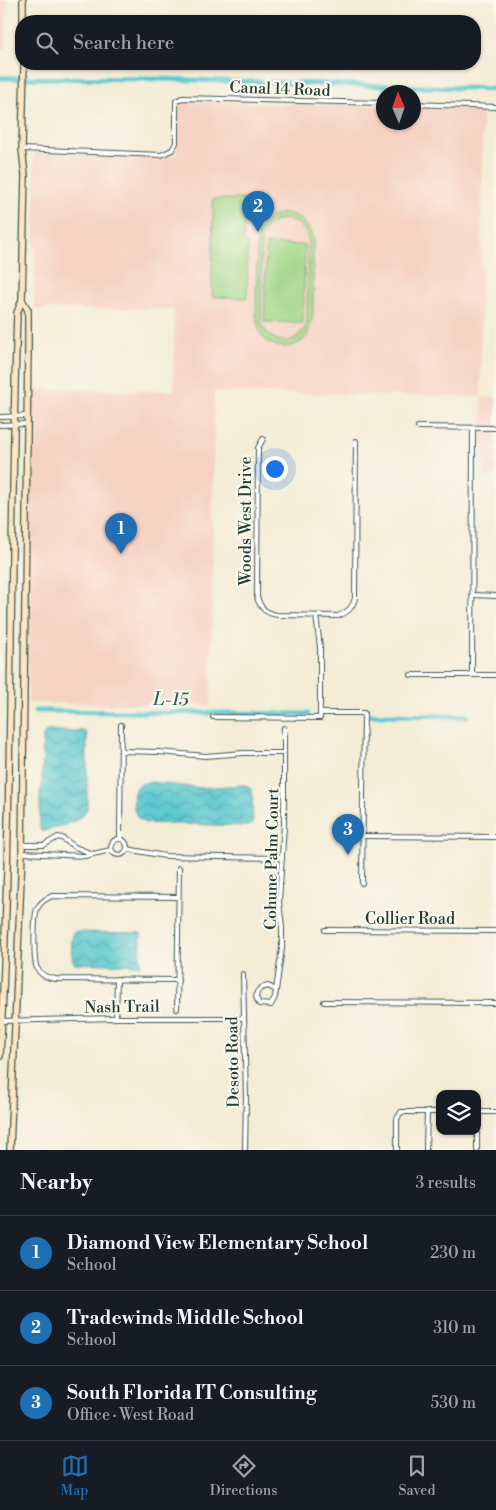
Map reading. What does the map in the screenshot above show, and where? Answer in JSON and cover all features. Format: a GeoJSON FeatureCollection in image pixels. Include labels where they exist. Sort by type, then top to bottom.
{"type":"FeatureCollection","features":[{"type":"Feature","properties":{"kind":"street"},"geometry":{"type":"LineString","coordinates":[[23,0],[23,15]]}},
{"type":"Feature","properties":{"kind":"street"},"geometry":{"type":"LineString","coordinates":[[0,1056],[8,853],[17,313],[22,300],[25,175],[22,149],[24,70]]}},
{"type":"Feature","properties":{"kind":"street","name":"Canal 14 Road"},"geometry":{"type":"LineString","coordinates":[[22,149],[161,156],[172,150],[176,143],[176,101],[182,98],[376,104]]}},
{"type":"Feature","properties":{"kind":"street"},"geometry":{"type":"LineString","coordinates":[[421,104],[496,107]]}},
{"type":"Feature","properties":{"kind":"street"},"geometry":{"type":"LineString","coordinates":[[10,1150],[22,853],[28,310],[22,300]]}},
{"type":"Feature","properties":{"kind":"street"},"geometry":{"type":"LineString","coordinates":[[0,417],[28,416]]}},
{"type":"Feature","properties":{"kind":"street"},"geometry":{"type":"LineString","coordinates":[[0,425],[27,424]]}},
{"type":"Feature","properties":{"kind":"street"},"geometry":{"type":"LineString","coordinates":[[418,428],[496,428]]}},
{"type":"Feature","properties":{"kind":"street"},"geometry":{"type":"LineString","coordinates":[[472,675],[473,428]]}},
{"type":"Feature","properties":{"kind":"street","name":"Woods West Drive"},"geometry":{"type":"LineString","coordinates":[[263,439],[258,448],[258,601],[264,610],[274,615],[316,616],[342,615],[350,608],[355,598],[356,441]]}},
{"type":"Feature","properties":{"kind":"street"},"geometry":{"type":"LineString","coordinates":[[473,595],[496,596]]}},
{"type":"Feature","properties":{"kind":"street"},"geometry":{"type":"LineString","coordinates":[[316,616],[320,646],[320,715]]}},
{"type":"Feature","properties":{"kind":"street"},"geometry":{"type":"LineString","coordinates":[[411,675],[496,675]]}},
{"type":"Feature","properties":{"kind":"street"},"geometry":{"type":"LineString","coordinates":[[10,710],[24,710]]}},
{"type":"Feature","properties":{"kind":"street"},"geometry":{"type":"LineString","coordinates":[[213,717],[364,713],[362,883]]}},
{"type":"Feature","properties":{"kind":"street"},"geometry":{"type":"LineString","coordinates":[[120,725],[120,839]]}},
{"type":"Feature","properties":{"kind":"street","name":"Cohune Palm Court"},"geometry":{"type":"LineString","coordinates":[[276,990],[282,948],[279,901],[284,825],[284,728]]}},
{"type":"Feature","properties":{"kind":"street"},"geometry":{"type":"LineString","coordinates":[[121,751],[206,756],[244,753],[284,754]]}},
{"type":"Feature","properties":{"kind":"street"},"geometry":{"type":"LineString","coordinates":[[363,836],[496,837]]}},
{"type":"Feature","properties":{"kind":"street"},"geometry":{"type":"LineString","coordinates":[[22,845],[44,844],[58,837],[75,847],[93,854]]}},
{"type":"Feature","properties":{"kind":"street"},"geometry":{"type":"LineString","coordinates":[[120,839],[126,842],[127,849],[124,854],[115,854],[112,850],[113,842],[120,839]]}},
{"type":"Feature","properties":{"kind":"street"},"geometry":{"type":"LineString","coordinates":[[127,849],[165,856],[282,858]]}},
{"type":"Feature","properties":{"kind":"street"},"geometry":{"type":"LineString","coordinates":[[22,853],[85,856],[112,850]]}},
{"type":"Feature","properties":{"kind":"street"},"geometry":{"type":"LineString","coordinates":[[177,1009],[179,868]]}},
{"type":"Feature","properties":{"kind":"street"},"geometry":{"type":"LineString","coordinates":[[178,897],[52,896],[42,902],[36,912],[34,961],[38,970],[48,978],[178,980]]}},
{"type":"Feature","properties":{"kind":"street","name":"Collier Road"},"geometry":{"type":"LineString","coordinates":[[325,930],[496,931]]}},
{"type":"Feature","properties":{"kind":"street","name":"Desoto Road"},"geometry":{"type":"LineString","coordinates":[[243,974],[245,1150]]}},
{"type":"Feature","properties":{"kind":"street"},"geometry":{"type":"LineString","coordinates":[[116,1018],[117,979]]}},
{"type":"Feature","properties":{"kind":"street"},"geometry":{"type":"LineString","coordinates":[[268,986],[276,990],[271,1005],[259,1004],[256,997],[257,992],[268,986]]}},
{"type":"Feature","properties":{"kind":"street"},"geometry":{"type":"LineString","coordinates":[[324,1002],[496,1002]]}},
{"type":"Feature","properties":{"kind":"street","name":"Nash Trail"},"geometry":{"type":"LineString","coordinates":[[1,1021],[116,1018],[244,1018]]}},
{"type":"Feature","properties":{"kind":"street"},"geometry":{"type":"LineString","coordinates":[[397,1150],[397,1119],[399,1114],[404,1111],[436,1112]]}},
{"type":"Feature","properties":{"kind":"street"},"geometry":{"type":"LineString","coordinates":[[426,1150],[427,1112]]}},
{"type":"Feature","properties":{"kind":"street"},"geometry":{"type":"LineString","coordinates":[[481,1112],[496,1112]]}},
{"type":"Feature","properties":{"kind":"street"},"geometry":{"type":"LineString","coordinates":[[477,1135],[477,1150]]}},
{"type":"Feature","properties":{"kind":"shaded area"},"geometry":{"type":"Polygon","coordinates":[[[0,0],[7,0],[6,49],[0,49],[0,0]]]}},
{"type":"Feature","properties":{"kind":"shaded area"},"geometry":{"type":"Polygon","coordinates":[[[179,101],[376,106],[376,130],[421,130],[421,107],[482,108],[481,397],[214,392],[211,705],[28,703],[32,389],[174,391],[174,309],[35,309],[34,153],[176,156],[179,101]]]}},
{"type":"Feature","properties":{"kind":"shaded area"},"geometry":{"type":"Polygon","coordinates":[[[481,397],[496,397],[496,477],[484,477],[481,397]]]}},
{"type":"Feature","properties":{"kind":"green space"},"geometry":{"type":"Polygon","coordinates":[[[213,199],[244,199],[244,243],[248,243],[247,298],[212,297],[213,199]]]}},
{"type":"Feature","properties":{"kind":"green space"},"geometry":{"type":"Polygon","coordinates":[[[285,213],[299,218],[306,224],[313,238],[313,316],[311,324],[307,336],[301,342],[284,347],[272,344],[263,337],[256,315],[257,237],[267,221],[279,214],[285,213]],[[289,220],[276,221],[267,227],[261,238],[261,323],[271,337],[284,341],[296,337],[307,324],[308,238],[302,227],[289,220]]]}},
{"type":"Feature","properties":{"kind":"green space"},"geometry":{"type":"Polygon","coordinates":[[[266,244],[305,245],[303,323],[264,322],[266,244]]]}},
{"type":"Feature","properties":{"kind":"water"},"geometry":{"type":"Polygon","coordinates":[[[47,731],[83,731],[87,734],[87,809],[78,819],[42,832],[40,829],[40,793],[42,786],[43,736],[47,731]]]}},
{"type":"Feature","properties":{"kind":"water"},"geometry":{"type":"Polygon","coordinates":[[[151,782],[200,788],[245,785],[252,790],[253,824],[247,826],[145,823],[136,815],[133,801],[134,793],[136,787],[143,783],[151,782]]]}},
{"type":"Feature","properties":{"kind":"water"},"geometry":{"type":"Polygon","coordinates":[[[74,932],[141,933],[140,965],[74,963],[71,948],[74,932]]]}},
{"type":"Feature","properties":{"kind":"waterway"},"geometry":{"type":"LineString","coordinates":[[0,78],[158,79],[496,89]]}},
{"type":"Feature","properties":{"kind":"waterway","name":"L-15"},"geometry":{"type":"LineString","coordinates":[[35,711],[308,714]]}},
{"type":"Feature","properties":{"kind":"waterway","name":"L-15"},"geometry":{"type":"LineString","coordinates":[[369,715],[467,716]]}},
{"type":"Feature","properties":{"kind":"place","name":"Tradewinds Middle School"},"geometry":{"type":"Point","coordinates":[258,232]}},
{"type":"Feature","properties":{"kind":"place","name":"Diamond View Elementary School"},"geometry":{"type":"Point","coordinates":[121,554]}},
{"type":"Feature","properties":{"kind":"place","name":"South Florida IT Consulting"},"geometry":{"type":"Point","coordinates":[348,855]}}]}
